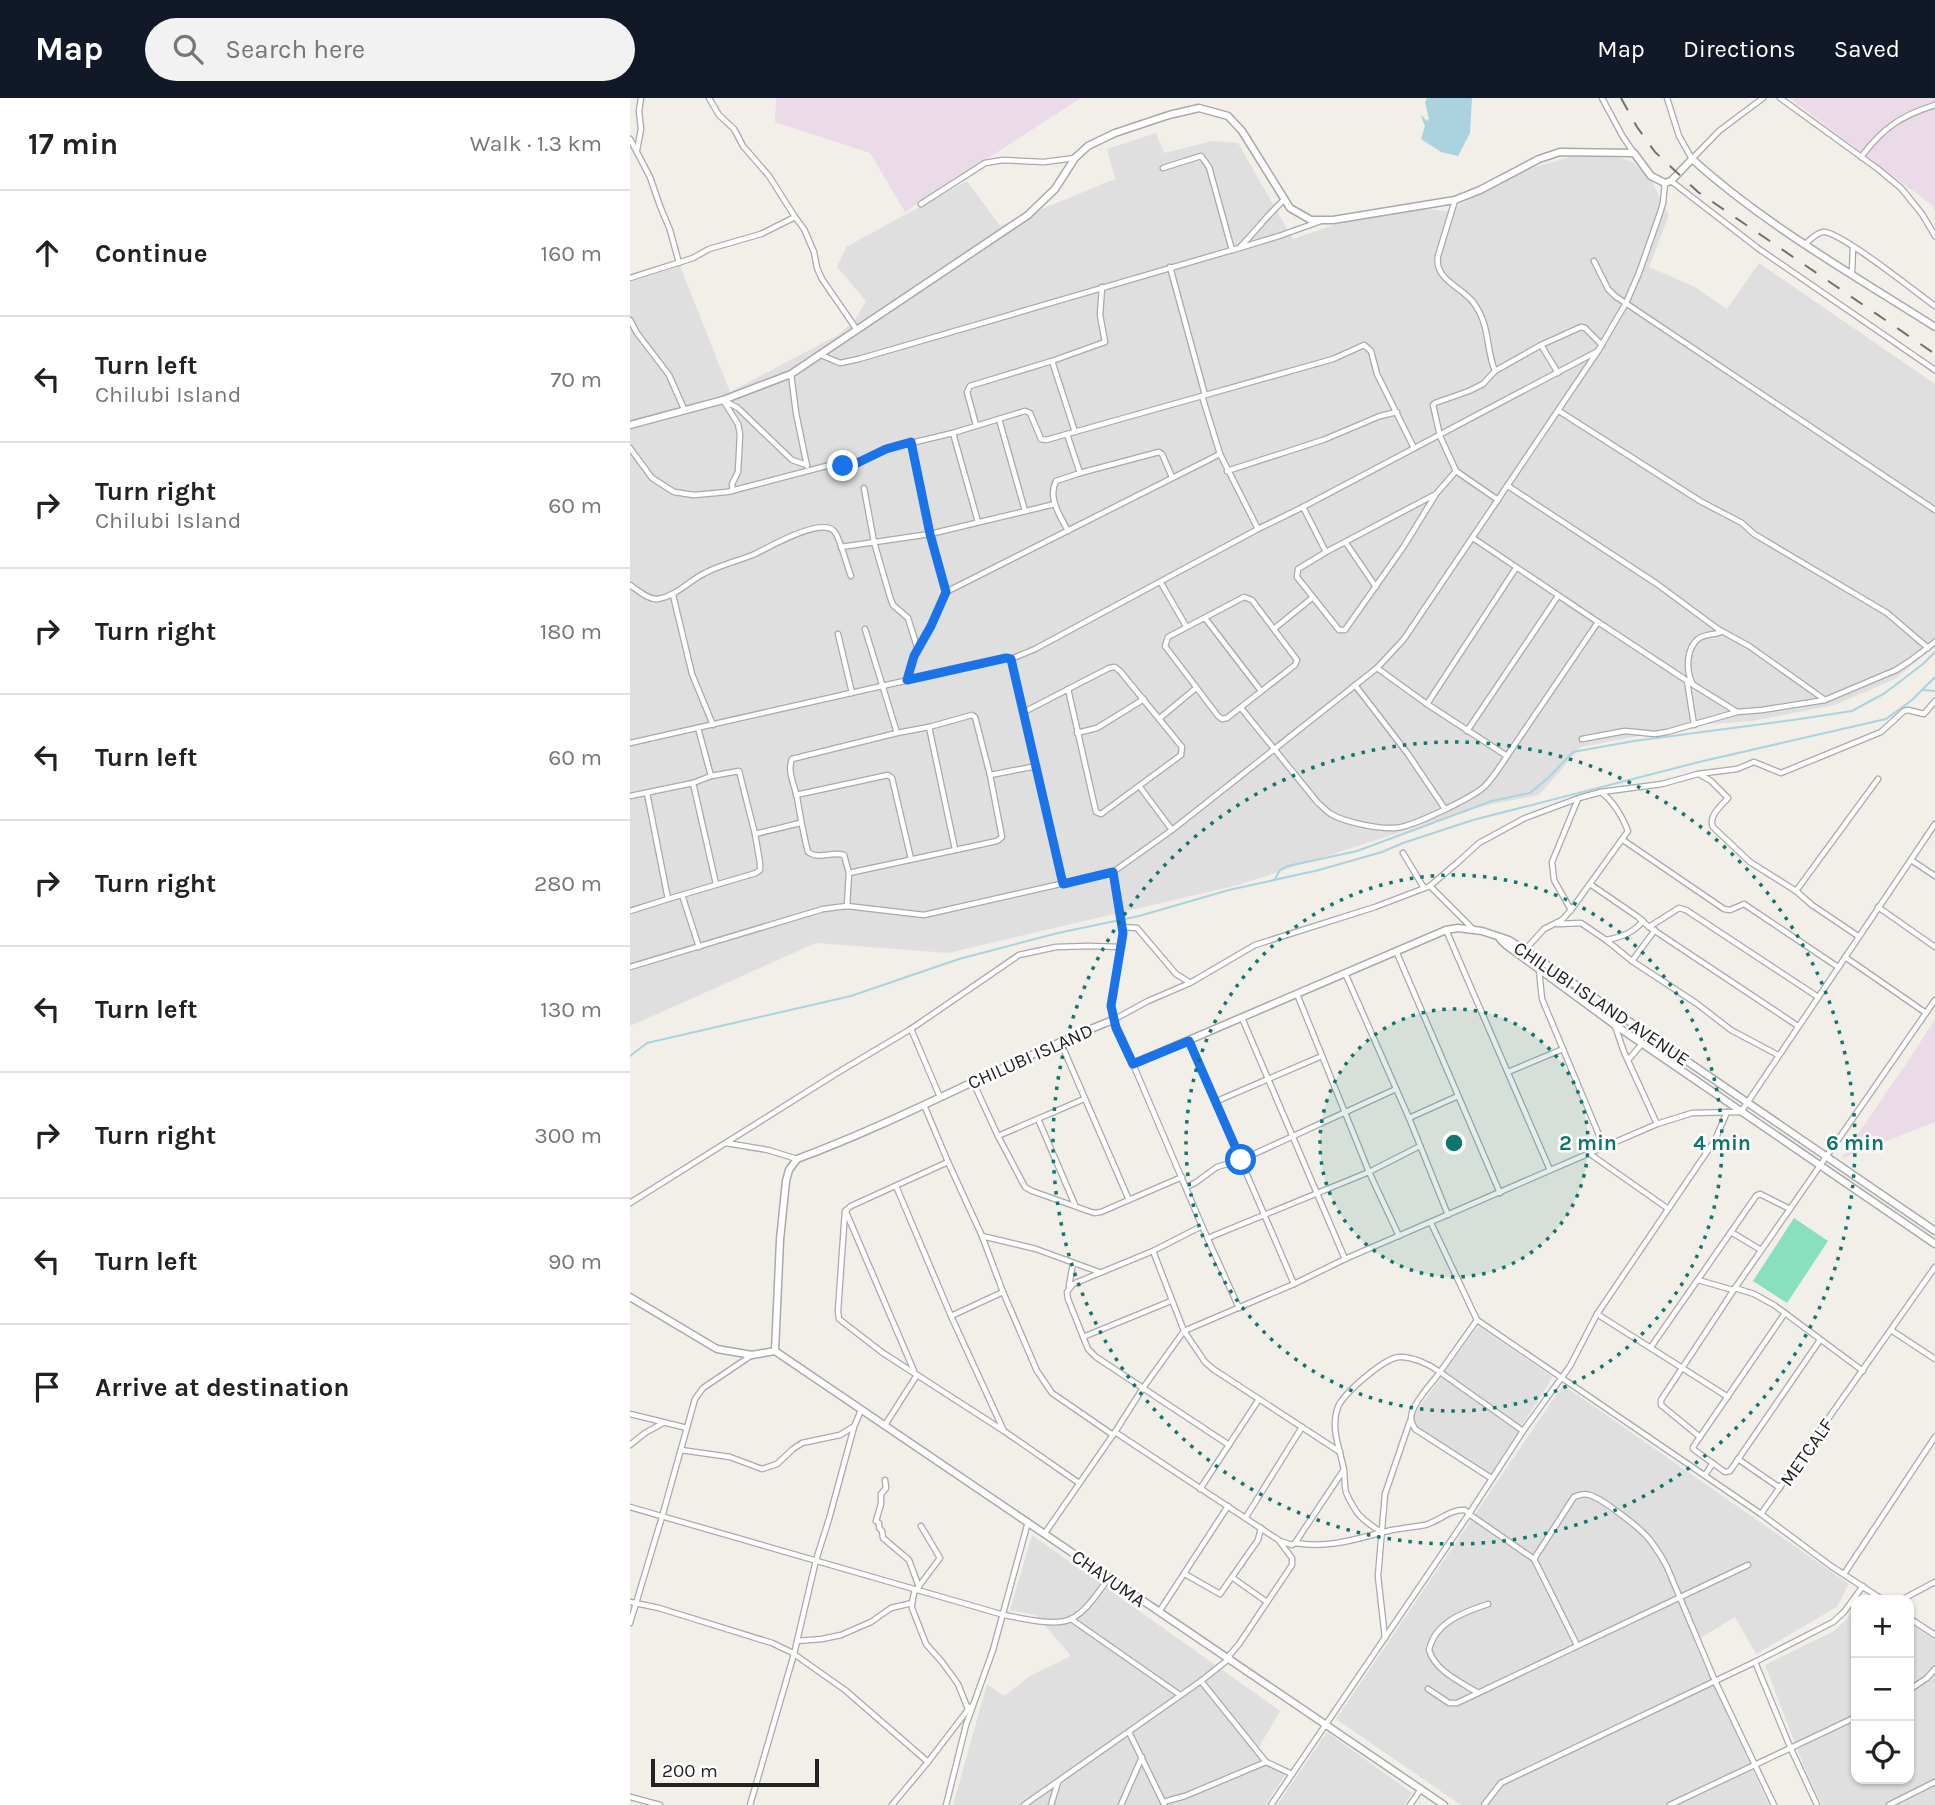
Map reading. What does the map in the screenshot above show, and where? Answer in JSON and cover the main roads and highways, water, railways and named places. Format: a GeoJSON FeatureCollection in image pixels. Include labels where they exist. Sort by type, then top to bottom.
{"type":"FeatureCollection","features":[{"type":"Feature","properties":{"kind":"water"},"geometry":{"type":"Polygon","coordinates":[[[1427,98],[1472,98],[1470,133],[1458,156],[1441,152],[1421,139],[1425,126],[1420,114],[1427,121],[1429,119],[1425,102],[1427,98]]]}},
{"type":"Feature","properties":{"kind":"waterway"},"geometry":{"type":"LineString","coordinates":[[1275,879],[1280,870],[1288,866],[1357,851],[1492,801],[1530,793],[1573,752],[1852,711],[1885,693],[1935,652]]}},
{"type":"Feature","properties":{"kind":"waterway"},"geometry":{"type":"LineString","coordinates":[[630,1056],[647,1043],[851,996],[959,959],[1058,933],[1139,916],[1229,890],[1319,870],[1382,852],[1473,820],[1699,762],[1886,719],[1912,700],[1935,677]]}},
{"type":"Feature","properties":{"kind":"waterway"},"geometry":{"type":"LineString","coordinates":[[1923,690],[1935,691]]}},
{"type":"Feature","properties":{"kind":"railway"},"geometry":{"type":"LineString","coordinates":[[1621,98],[1655,152],[1698,192],[1935,354]]}}]}
